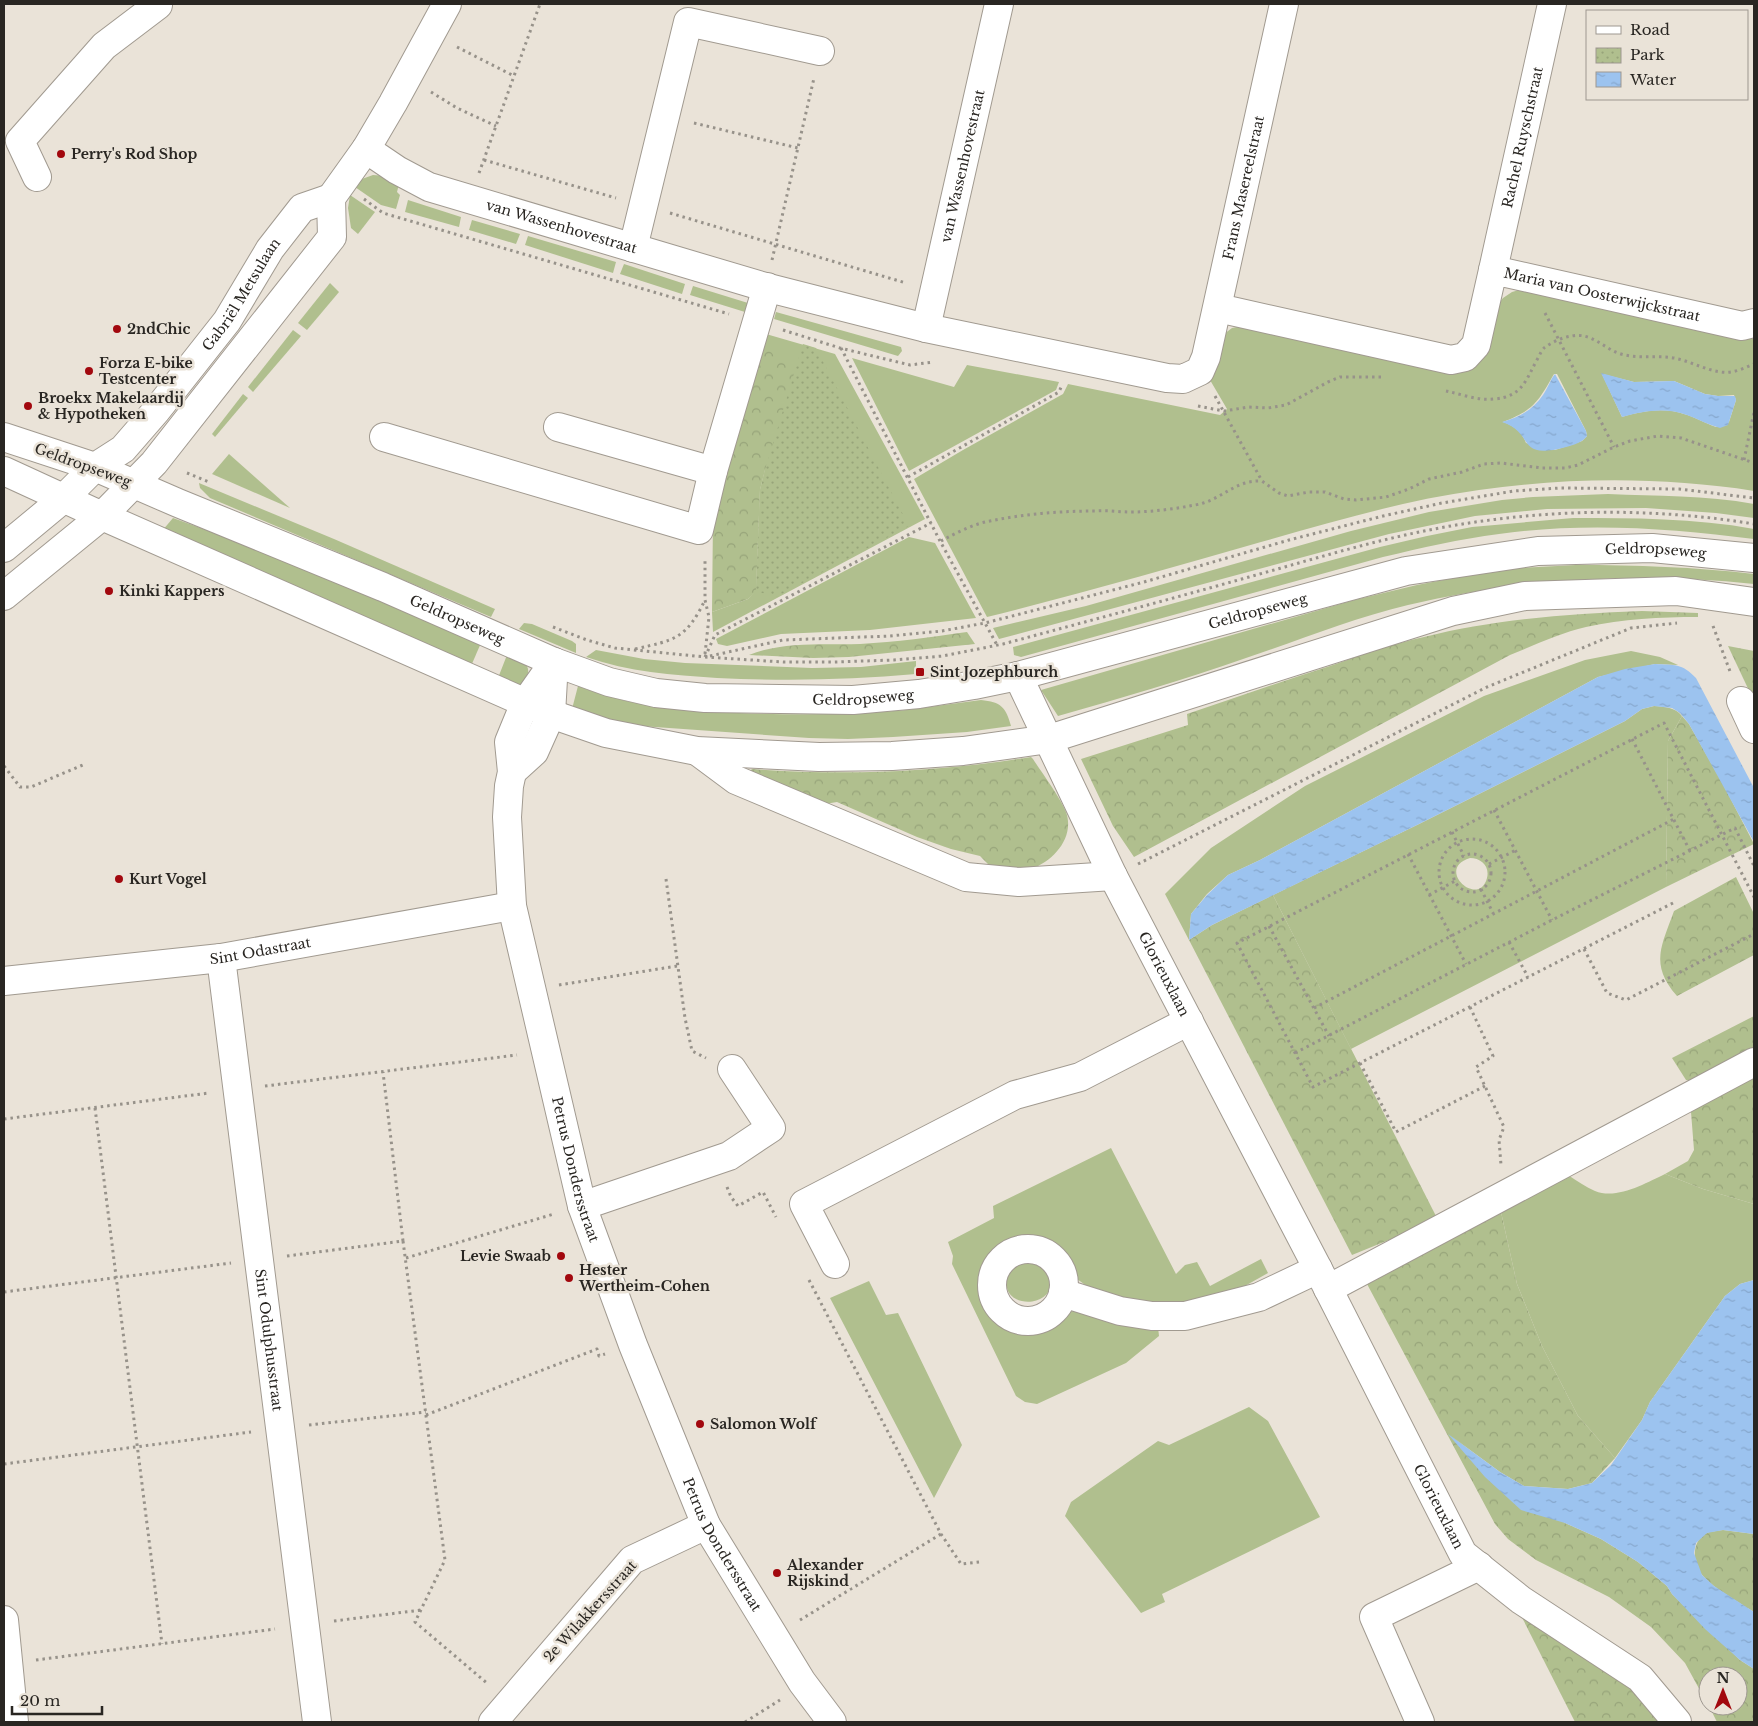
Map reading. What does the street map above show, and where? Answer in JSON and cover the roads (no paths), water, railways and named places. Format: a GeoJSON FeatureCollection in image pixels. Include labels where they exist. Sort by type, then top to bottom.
{"type":"FeatureCollection","features":[{"type":"Feature","properties":{"kind":"street"},"geometry":{"type":"LineString","coordinates":[[4,596],[102,516],[154,463],[332,237],[331,198],[366,149],[447,4]]}},
{"type":"Feature","properties":{"kind":"street","name":"van Wassenhovestraat"},"geometry":{"type":"LineString","coordinates":[[926,328],[999,4]]}},
{"type":"Feature","properties":{"kind":"street","name":"Frans Masereelstraat"},"geometry":{"type":"LineString","coordinates":[[1200,371],[1206,357],[1218,308],[1284,4]]}},
{"type":"Feature","properties":{"kind":"street","name":"Rachel Ruyschstraat"},"geometry":{"type":"LineString","coordinates":[[1493,270],[1552,4]]}},
{"type":"Feature","properties":{"kind":"street"},"geometry":{"type":"LineString","coordinates":[[37,177],[20,141],[104,46],[158,5]]}},
{"type":"Feature","properties":{"kind":"street"},"geometry":{"type":"LineString","coordinates":[[633,248],[688,22],[820,51]]}},
{"type":"Feature","properties":{"kind":"street","name":"van Wassenhovestraat"},"geometry":{"type":"LineString","coordinates":[[366,149],[397,170],[429,187],[766,287],[926,328],[1167,378],[1183,380],[1200,371]]}},
{"type":"Feature","properties":{"kind":"street","name":"Gabriël Metsulaan"},"geometry":{"type":"LineString","coordinates":[[4,548],[64,498],[95,467],[123,449],[227,321],[270,249],[302,208],[331,198]]}},
{"type":"Feature","properties":{"kind":"street","name":"Maria van Oosterwijckstraat"},"geometry":{"type":"LineString","coordinates":[[1218,308],[1450,360],[1465,357],[1476,345],[1493,270],[1742,326],[1754,323]]}},
{"type":"Feature","properties":{"kind":"street"},"geometry":{"type":"LineString","coordinates":[[384,437],[699,530],[713,471],[766,287]]}},
{"type":"Feature","properties":{"kind":"street"},"geometry":{"type":"LineString","coordinates":[[558,427],[713,471]]}},
{"type":"Feature","properties":{"kind":"street","name":"Geldropseweg"},"geometry":{"type":"LineString","coordinates":[[4,437],[95,467],[554,662],[609,682],[656,692],[705,698],[853,700],[919,694],[1018,676],[1406,571],[1538,551],[1652,548],[1754,558]]}},
{"type":"Feature","properties":{"kind":"street"},"geometry":{"type":"LineString","coordinates":[[4,471],[551,714],[606,733],[697,751],[819,757],[892,756],[963,751],[1048,739],[1453,611],[1525,596],[1676,591],[1754,602]]}},
{"type":"Feature","properties":{"kind":"street"},"geometry":{"type":"LineString","coordinates":[[512,772],[534,752],[551,714],[554,662]]}},
{"type":"Feature","properties":{"kind":"street","name":"Petrus Dondersstraat"},"geometry":{"type":"LineString","coordinates":[[554,662],[525,702],[509,742],[512,772],[507,817],[512,906],[582,1206],[633,1344],[706,1525],[804,1684],[832,1722]]}},
{"type":"Feature","properties":{"kind":"street","name":"Glorieuxlaan"},"geometry":{"type":"LineString","coordinates":[[1018,676],[1113,876],[1323,1279],[1463,1554],[1521,1600],[1640,1678],[1677,1722]]}},
{"type":"Feature","properties":{"kind":"street"},"geometry":{"type":"LineString","coordinates":[[1741,700],[1754,729]]}},
{"type":"Feature","properties":{"kind":"street"},"geometry":{"type":"LineString","coordinates":[[697,751],[736,780],[966,877],[1019,882],[1113,876]]}},
{"type":"Feature","properties":{"kind":"street","name":"Sint Odastraat"},"geometry":{"type":"LineString","coordinates":[[4,981],[222,958],[512,906]]}},
{"type":"Feature","properties":{"kind":"street","name":"Sint Odulphusstraat"},"geometry":{"type":"LineString","coordinates":[[222,958],[317,1722]]}},
{"type":"Feature","properties":{"kind":"street"},"geometry":{"type":"LineString","coordinates":[[835,1264],[804,1204],[1015,1095],[1080,1077],[1189,1021]]}},
{"type":"Feature","properties":{"kind":"street"},"geometry":{"type":"LineString","coordinates":[[1063,1293],[1120,1311],[1152,1316],[1184,1316],[1323,1279],[1503,1196],[1754,1062]]}},
{"type":"Feature","properties":{"kind":"street"},"geometry":{"type":"LineString","coordinates":[[582,1206],[729,1156],[771,1128],[732,1069]]}},
{"type":"Feature","properties":{"kind":"street","name":"2e Wilakkersstraat"},"geometry":{"type":"LineString","coordinates":[[502,1713],[632,1560],[706,1525]]}},
{"type":"Feature","properties":{"kind":"street"},"geometry":{"type":"LineString","coordinates":[[1420,1722],[1374,1617],[1478,1566]]}},
{"type":"Feature","properties":{"kind":"street"},"geometry":{"type":"LineString","coordinates":[[4,1620],[14,1722]]}},
{"type":"Feature","properties":{"kind":"water"},"geometry":{"type":"Polygon","coordinates":[[[1601,373],[1634,382],[1674,381],[1705,394],[1735,396],[1736,400],[1728,425],[1720,428],[1671,411],[1646,412],[1622,417],[1601,373]]]}},
{"type":"Feature","properties":{"kind":"water"},"geometry":{"type":"Polygon","coordinates":[[[1555,374],[1587,436],[1581,442],[1572,445],[1539,451],[1532,448],[1512,427],[1502,422],[1520,415],[1535,405],[1555,374]]]}},
{"type":"Feature","properties":{"kind":"water"},"geometry":{"type":"Polygon","coordinates":[[[1655,664],[1682,667],[1696,678],[1754,788],[1754,842],[1689,724],[1680,713],[1672,708],[1654,706],[1642,709],[1625,721],[1212,925],[1189,940],[1191,914],[1228,875],[1260,860],[1598,677],[1625,669],[1655,664]]]}},
{"type":"Feature","properties":{"kind":"water"},"geometry":{"type":"Polygon","coordinates":[[[1754,1280],[1754,1534],[1723,1530],[1707,1533],[1696,1543],[1694,1553],[1702,1575],[1714,1586],[1754,1612],[1754,1669],[1740,1660],[1705,1629],[1672,1594],[1667,1586],[1638,1562],[1601,1539],[1565,1523],[1521,1510],[1485,1477],[1448,1434],[1500,1472],[1524,1486],[1568,1489],[1592,1483],[1611,1465],[1642,1420],[1650,1402],[1725,1296],[1740,1284],[1754,1280]]]}},
{"type":"Feature","properties":{"kind":"place","name":"Perry's Rod Shop"},"geometry":{"type":"Point","coordinates":[61,154]}},
{"type":"Feature","properties":{"kind":"place","name":"2ndChic"},"geometry":{"type":"Point","coordinates":[117,329]}},
{"type":"Feature","properties":{"kind":"place","name":"Forza E-bike Testcenter"},"geometry":{"type":"Point","coordinates":[89,371]}},
{"type":"Feature","properties":{"kind":"place","name":"Broekx Makelaardij & Hypotheken"},"geometry":{"type":"Point","coordinates":[28,406]}},
{"type":"Feature","properties":{"kind":"place","name":"Kinki Kappers"},"geometry":{"type":"Point","coordinates":[109,591]}},
{"type":"Feature","properties":{"kind":"place","name":"Sint Jozephburch"},"geometry":{"type":"Point","coordinates":[920,672]}},
{"type":"Feature","properties":{"kind":"place","name":"Kurt Vogel"},"geometry":{"type":"Point","coordinates":[119,879]}},
{"type":"Feature","properties":{"kind":"place","name":"Levie Swaab"},"geometry":{"type":"Point","coordinates":[561,1256]}},
{"type":"Feature","properties":{"kind":"place","name":"Hester Wertheim-Cohen"},"geometry":{"type":"Point","coordinates":[569,1278]}},
{"type":"Feature","properties":{"kind":"place","name":"Salomon Wolf"},"geometry":{"type":"Point","coordinates":[700,1424]}},
{"type":"Feature","properties":{"kind":"place","name":"Alexander Rijskind"},"geometry":{"type":"Point","coordinates":[777,1573]}}]}
